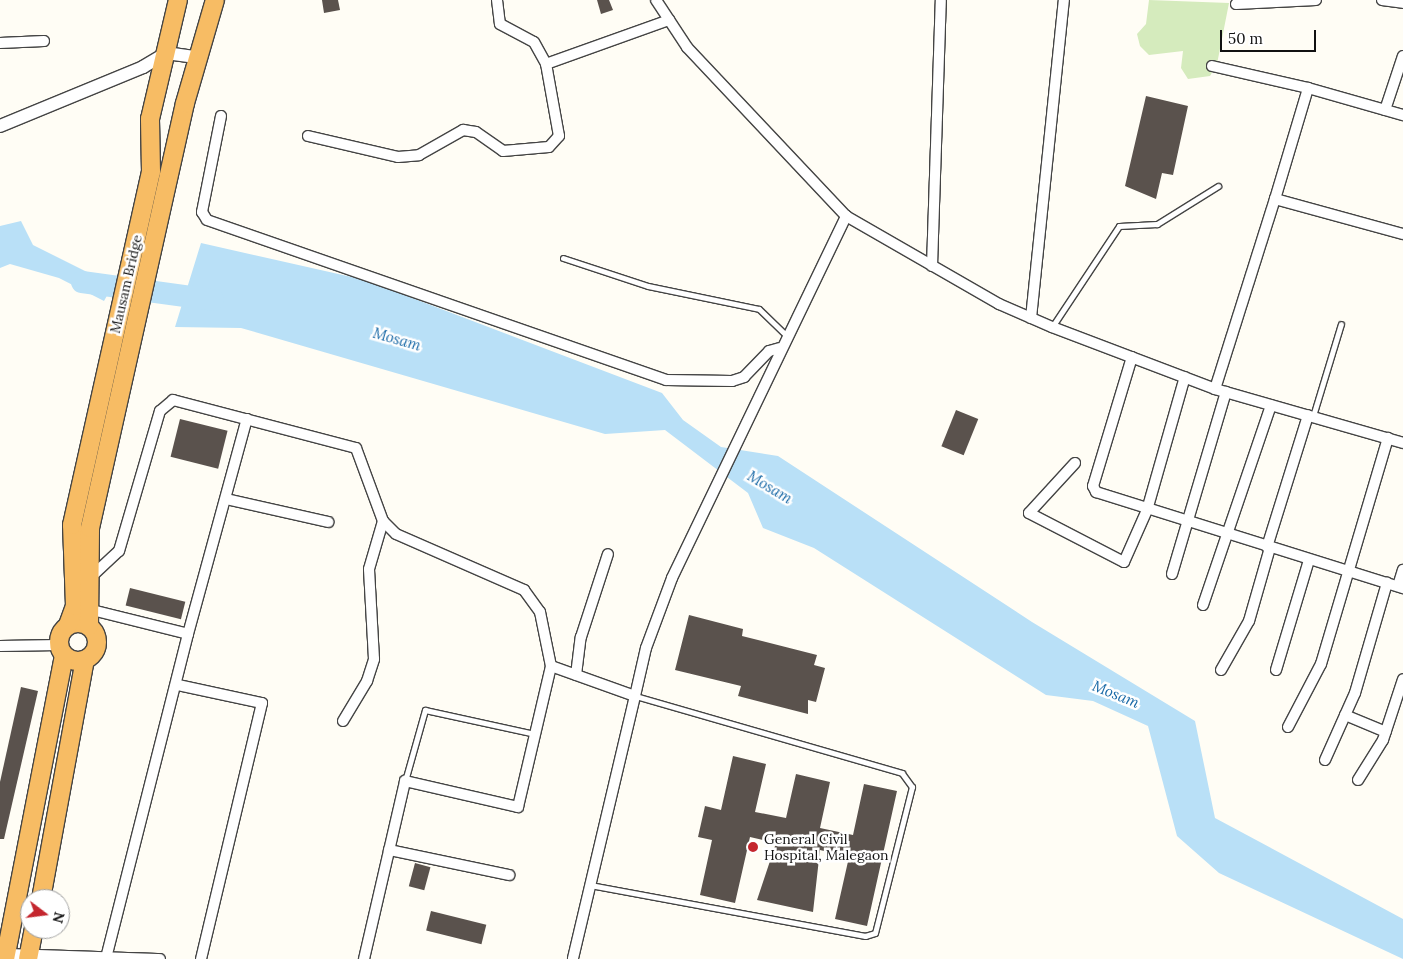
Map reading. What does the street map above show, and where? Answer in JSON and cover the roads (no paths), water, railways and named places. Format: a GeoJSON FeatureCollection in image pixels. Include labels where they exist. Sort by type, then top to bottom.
{"type":"FeatureCollection","features":[{"type":"Feature","properties":{"kind":"highway","name":"Mausam Bridge"},"geometry":{"type":"LineString","coordinates":[[6,957],[61,651],[75,606],[72,525],[151,172],[150,118],[178,0]]}},
{"type":"Feature","properties":{"kind":"highway"},"geometry":{"type":"LineString","coordinates":[[43,889],[85,660],[97,644],[91,618],[93,575],[90,528],[196,57],[215,0]]}},
{"type":"Feature","properties":{"kind":"highway"},"geometry":{"type":"LineString","coordinates":[[68,625],[91,618]]}},
{"type":"Feature","properties":{"kind":"highway"},"geometry":{"type":"LineString","coordinates":[[61,651],[85,660]]}},
{"type":"Feature","properties":{"kind":"highway"},"geometry":{"type":"LineString","coordinates":[[28,958],[32,939]]}},
{"type":"Feature","properties":{"kind":"street"},"geometry":{"type":"LineString","coordinates":[[308,136],[398,157],[419,155],[469,130],[503,151],[549,147],[559,136],[546,64],[534,42],[500,24],[497,0]]}},
{"type":"Feature","properties":{"kind":"street"},"geometry":{"type":"LineString","coordinates":[[656,0],[687,47],[846,216],[932,266],[1052,327],[1215,389],[1403,443]]}},
{"type":"Feature","properties":{"kind":"street"},"geometry":{"type":"LineString","coordinates":[[932,266],[941,0]]}},
{"type":"Feature","properties":{"kind":"street"},"geometry":{"type":"LineString","coordinates":[[1031,318],[1064,0]]}},
{"type":"Feature","properties":{"kind":"street"},"geometry":{"type":"LineString","coordinates":[[1236,4],[1316,0]]}},
{"type":"Feature","properties":{"kind":"street"},"geometry":{"type":"LineString","coordinates":[[1382,0],[1403,3]]}},
{"type":"Feature","properties":{"kind":"street"},"geometry":{"type":"LineString","coordinates":[[546,64],[669,20]]}},
{"type":"Feature","properties":{"kind":"street"},"geometry":{"type":"LineString","coordinates":[[0,43],[44,41]]}},
{"type":"Feature","properties":{"kind":"street"},"geometry":{"type":"LineString","coordinates":[[0,126],[143,67],[166,53],[196,57]]}},
{"type":"Feature","properties":{"kind":"street"},"geometry":{"type":"LineString","coordinates":[[1385,110],[1403,56]]}},
{"type":"Feature","properties":{"kind":"street"},"geometry":{"type":"LineString","coordinates":[[1212,66],[1308,88],[1403,115]]}},
{"type":"Feature","properties":{"kind":"street"},"geometry":{"type":"LineString","coordinates":[[1215,389],[1308,88]]}},
{"type":"Feature","properties":{"kind":"street"},"geometry":{"type":"LineString","coordinates":[[221,116],[202,212],[207,220],[666,380],[732,381],[744,377],[769,351],[780,348]]}},
{"type":"Feature","properties":{"kind":"street"},"geometry":{"type":"LineString","coordinates":[[1275,199],[1403,234]]}},
{"type":"Feature","properties":{"kind":"street"},"geometry":{"type":"LineString","coordinates":[[573,959],[646,648],[672,578],[773,362],[846,216]]}},
{"type":"Feature","properties":{"kind":"street"},"geometry":{"type":"LineString","coordinates":[[1132,357],[1093,486],[1096,492],[1146,510],[1400,587],[1403,570]]}},
{"type":"Feature","properties":{"kind":"street"},"geometry":{"type":"LineString","coordinates":[[1075,463],[1031,514],[1122,563],[1146,510],[1185,377]]}},
{"type":"Feature","properties":{"kind":"street"},"geometry":{"type":"LineString","coordinates":[[1172,574],[1189,522],[1226,392]]}},
{"type":"Feature","properties":{"kind":"street"},"geometry":{"type":"LineString","coordinates":[[93,575],[119,551],[160,411],[173,400],[356,448],[384,521],[411,544],[524,590],[540,612],[551,666],[518,807],[405,781],[364,959]]}},
{"type":"Feature","properties":{"kind":"street"},"geometry":{"type":"LineString","coordinates":[[1203,605],[1271,405]]}},
{"type":"Feature","properties":{"kind":"street"},"geometry":{"type":"LineString","coordinates":[[1221,670],[1250,621],[1269,547],[1310,416]]}},
{"type":"Feature","properties":{"kind":"street"},"geometry":{"type":"LineString","coordinates":[[106,957],[178,685],[188,634],[248,419]]}},
{"type":"Feature","properties":{"kind":"street"},"geometry":{"type":"LineString","coordinates":[[1288,726],[1321,664],[1388,438]]}},
{"type":"Feature","properties":{"kind":"street"},"geometry":{"type":"LineString","coordinates":[[226,499],[328,522]]}},
{"type":"Feature","properties":{"kind":"street"},"geometry":{"type":"LineString","coordinates":[[343,721],[367,681],[374,659],[369,569],[384,521]]}},
{"type":"Feature","properties":{"kind":"street"},"geometry":{"type":"LineString","coordinates":[[576,675],[581,637],[608,554]]}},
{"type":"Feature","properties":{"kind":"street"},"geometry":{"type":"LineString","coordinates":[[1276,670],[1309,560]]}},
{"type":"Feature","properties":{"kind":"street"},"geometry":{"type":"LineString","coordinates":[[1325,760],[1345,715],[1387,583]]}},
{"type":"Feature","properties":{"kind":"street"},"geometry":{"type":"LineString","coordinates":[[91,618],[188,634]]}},
{"type":"Feature","properties":{"kind":"street"},"geometry":{"type":"LineString","coordinates":[[0,646],[61,651]]}},
{"type":"Feature","properties":{"kind":"street"},"geometry":{"type":"LineString","coordinates":[[551,666],[635,696]]}},
{"type":"Feature","properties":{"kind":"street"},"geometry":{"type":"LineString","coordinates":[[1358,780],[1386,732],[1403,679]]}},
{"type":"Feature","properties":{"kind":"street"},"geometry":{"type":"LineString","coordinates":[[178,685],[262,704],[201,959]]}},
{"type":"Feature","properties":{"kind":"street"},"geometry":{"type":"LineString","coordinates":[[1345,715],[1386,732]]}},
{"type":"Feature","properties":{"kind":"street"},"geometry":{"type":"LineString","coordinates":[[389,850],[509,875]]}},
{"type":"Feature","properties":{"kind":"street"},"geometry":{"type":"LineString","coordinates":[[6,957],[160,959]]}},
{"type":"Feature","properties":{"kind":"lane"},"geometry":{"type":"LineString","coordinates":[[1052,327],[1119,226],[1157,224],[1218,186]]}},
{"type":"Feature","properties":{"kind":"lane"},"geometry":{"type":"LineString","coordinates":[[564,258],[648,286],[759,309],[786,335]]}},
{"type":"Feature","properties":{"kind":"lane"},"geometry":{"type":"LineString","coordinates":[[1310,416],[1341,324]]}},
{"type":"Feature","properties":{"kind":"lane"},"geometry":{"type":"LineString","coordinates":[[590,885],[865,936],[875,933],[879,924],[899,842],[912,787],[902,773],[635,696]]}},
{"type":"Feature","properties":{"kind":"lane"},"geometry":{"type":"LineString","coordinates":[[405,781],[425,710],[536,735]]}},
{"type":"Feature","properties":{"kind":"water"},"geometry":{"type":"Polygon","coordinates":[[[21,221],[33,245],[113,285],[104,301],[59,278],[10,264],[0,268],[0,226],[21,221]]]}},
{"type":"Feature","properties":{"kind":"water"},"geometry":{"type":"Polygon","coordinates":[[[201,243],[365,280],[662,393],[683,420],[721,447],[778,456],[1032,622],[1195,721],[1215,818],[1403,919],[1403,959],[1219,873],[1177,836],[1148,726],[1093,701],[1046,695],[814,548],[763,528],[748,493],[665,430],[605,434],[241,328],[175,327],[201,243]]]}},
{"type":"Feature","properties":{"kind":"waterway","name":"Mosam"},"geometry":{"type":"LineString","coordinates":[[82,282],[213,300]]}},
{"type":"Feature","properties":{"kind":"place","name":"General Civil Hospital, Malegaon"},"geometry":{"type":"Point","coordinates":[753,847]}}]}
